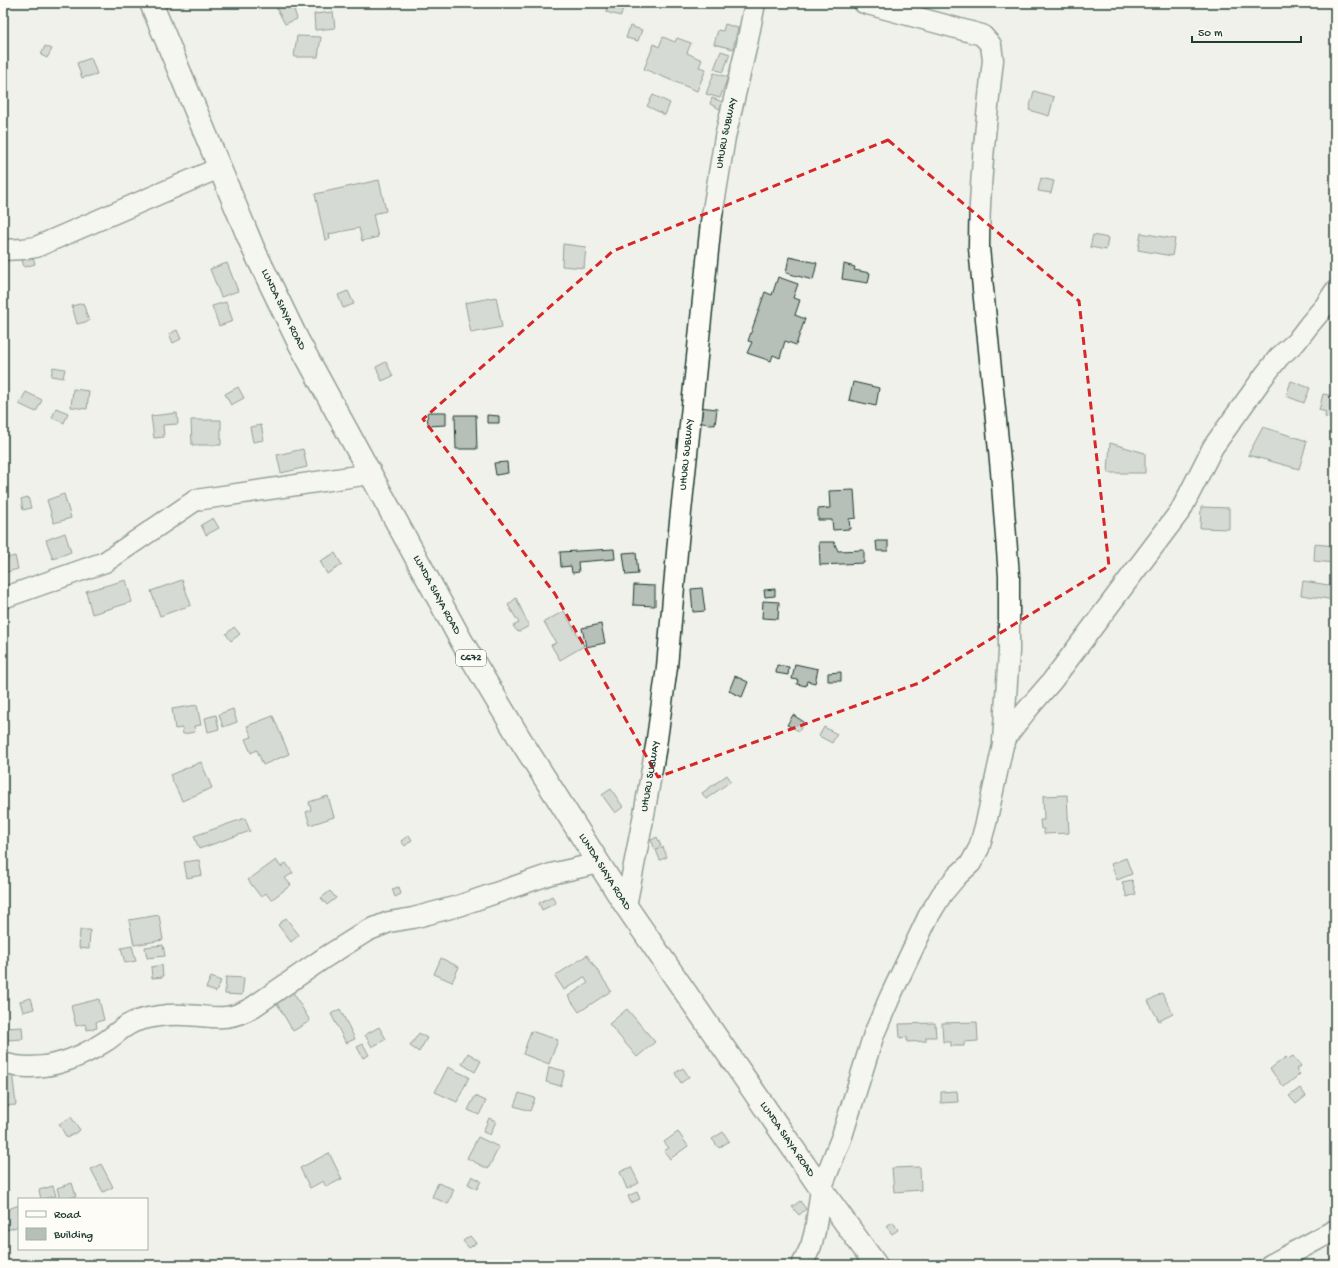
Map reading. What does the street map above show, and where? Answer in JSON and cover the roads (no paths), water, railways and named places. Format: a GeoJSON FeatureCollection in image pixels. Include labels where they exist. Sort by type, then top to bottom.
{"type":"FeatureCollection","features":[{"type":"Feature","properties":{"kind":"main road","name":"LUNDA SIAYA ROAD"},"geometry":{"type":"LineString","coordinates":[[151,3],[253,248],[297,339],[462,642],[524,746],[626,906],[821,1189],[876,1265]]}},
{"type":"Feature","properties":{"kind":"street","name":"UHURU SUBWAY"},"geometry":{"type":"LineString","coordinates":[[626,906],[656,746],[667,667],[678,541],[711,222],[725,137],[755,3]]}},
{"type":"Feature","properties":{"kind":"street"},"geometry":{"type":"LineString","coordinates":[[802,1265],[815,1231],[821,1189],[842,1136],[874,1034],[928,917],[942,894],[957,876],[971,863],[979,848],[1003,745],[1009,652],[1009,576],[1001,471],[979,248],[981,171],[993,60],[991,45],[982,35],[864,3]]}},
{"type":"Feature","properties":{"kind":"street"},"geometry":{"type":"LineString","coordinates":[[3,250],[36,247],[219,168]]}},
{"type":"Feature","properties":{"kind":"street"},"geometry":{"type":"LineString","coordinates":[[1003,745],[1015,724],[1052,681],[1181,510],[1213,447],[1264,376],[1279,357],[1296,342],[1335,291]]}},
{"type":"Feature","properties":{"kind":"street"},"geometry":{"type":"LineString","coordinates":[[3,598],[105,562],[196,500],[370,474]]}},
{"type":"Feature","properties":{"kind":"street"},"geometry":{"type":"LineString","coordinates":[[3,1063],[15,1067],[32,1068],[70,1061],[89,1052],[108,1040],[128,1024],[139,1020],[184,1014],[220,1018],[232,1017],[244,1013],[366,931],[389,922],[413,918],[458,906],[551,874],[599,863]]}},
{"type":"Feature","properties":{"kind":"street"},"geometry":{"type":"LineString","coordinates":[[1270,1265],[1335,1230]]}}]}
